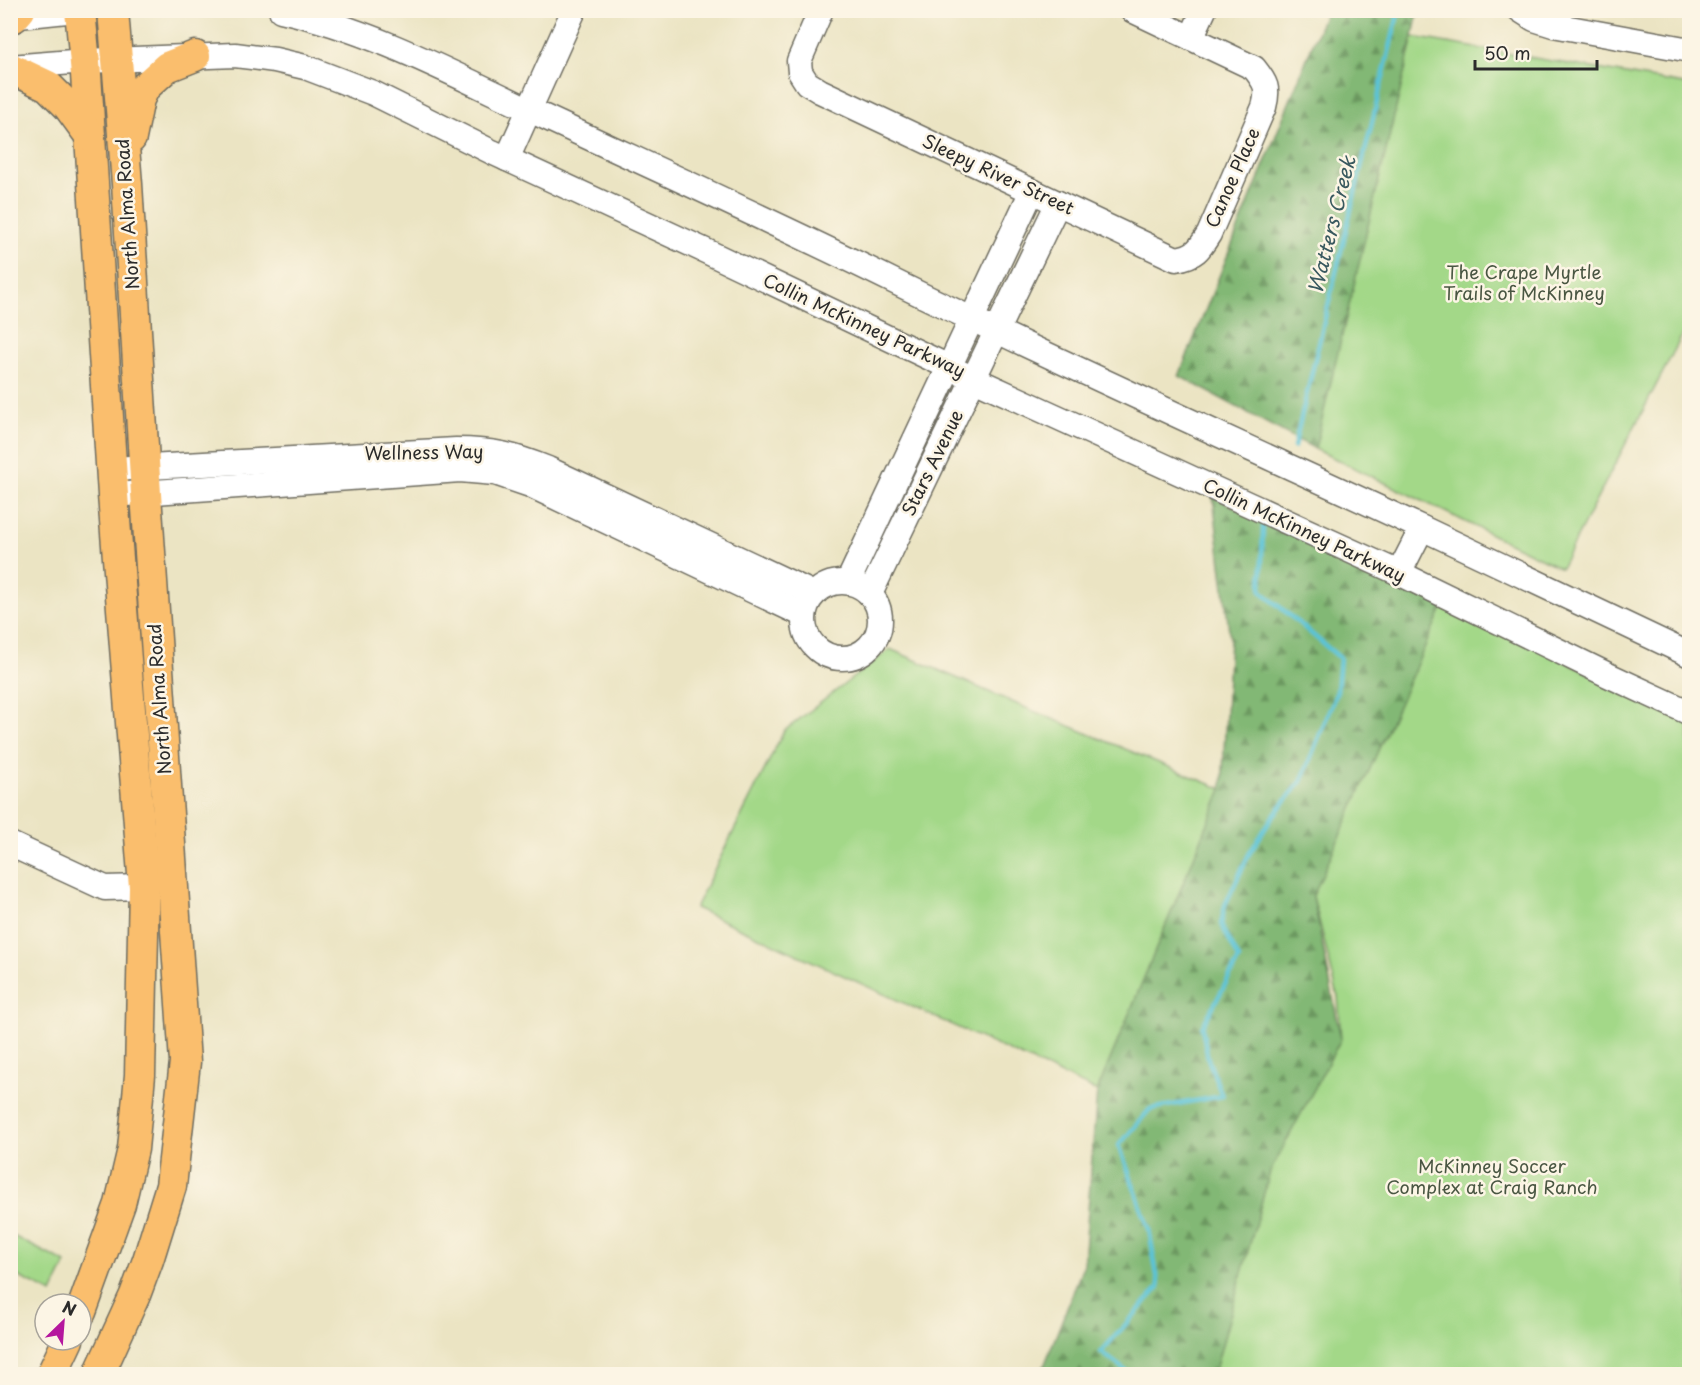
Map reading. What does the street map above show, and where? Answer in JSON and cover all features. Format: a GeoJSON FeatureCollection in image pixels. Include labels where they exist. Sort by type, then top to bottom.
{"type":"FeatureCollection","features":[{"type":"Feature","properties":{"kind":"main road","name":"North Alma Road"},"geometry":{"type":"LineString","coordinates":[[78,10],[85,61],[113,482],[144,887],[140,1075],[133,1149],[120,1204],[88,1292]]}},
{"type":"Feature","properties":{"kind":"main road","name":"North Alma Road"},"geometry":{"type":"LineString","coordinates":[[99,1374],[135,1295],[171,1186],[185,1062],[127,184],[113,10]]}},
{"type":"Feature","properties":{"kind":"main road"},"geometry":{"type":"LineString","coordinates":[[125,170],[138,105],[146,87],[167,67],[195,56]]}},
{"type":"Feature","properties":{"kind":"main road"},"geometry":{"type":"LineString","coordinates":[[10,67],[48,86],[68,106],[90,136]]}},
{"type":"Feature","properties":{"kind":"main road"},"geometry":{"type":"LineString","coordinates":[[108,1239],[148,1260]]}},
{"type":"Feature","properties":{"kind":"main road"},"geometry":{"type":"LineString","coordinates":[[52,1374],[62,1352]]}},
{"type":"Feature","properties":{"kind":"street"},"geometry":{"type":"LineString","coordinates":[[15,15],[78,10]]}},
{"type":"Feature","properties":{"kind":"street"},"geometry":{"type":"LineString","coordinates":[[281,10],[304,15],[351,19],[392,45],[793,232],[1122,391],[1422,528],[1689,655]]}},
{"type":"Feature","properties":{"kind":"street"},"geometry":{"type":"LineString","coordinates":[[507,159],[574,10]]}},
{"type":"Feature","properties":{"kind":"street","name":"Sleepy River Street"},"geometry":{"type":"LineString","coordinates":[[821,10],[799,61],[800,72],[807,83],[1176,259]]}},
{"type":"Feature","properties":{"kind":"street"},"geometry":{"type":"LineString","coordinates":[[1132,10],[1191,38],[1204,10]]}},
{"type":"Feature","properties":{"kind":"street"},"geometry":{"type":"LineString","coordinates":[[1521,11],[1534,19],[1553,25],[1689,50]]}},
{"type":"Feature","properties":{"kind":"street","name":"Canoe Place"},"geometry":{"type":"LineString","coordinates":[[1176,259],[1189,257],[1200,249],[1209,234],[1264,107],[1268,92],[1264,80],[1254,68],[1191,38]]}},
{"type":"Feature","properties":{"kind":"street","name":"Collin McKinney Parkway"},"geometry":{"type":"LineString","coordinates":[[10,67],[116,59],[235,56],[275,60],[305,67],[373,93],[507,159],[974,379],[1399,573],[1689,712]]}},
{"type":"Feature","properties":{"kind":"street","name":"Stars Avenue"},"geometry":{"type":"LineString","coordinates":[[848,582],[1032,191]]}},
{"type":"Feature","properties":{"kind":"street","name":"Stars Avenue"},"geometry":{"type":"LineString","coordinates":[[870,594],[1058,203]]}},
{"type":"Feature","properties":{"kind":"street","name":"Wellness Way"},"geometry":{"type":"LineString","coordinates":[[113,482],[456,450],[482,450],[514,456],[548,469],[809,604]]}},
{"type":"Feature","properties":{"kind":"street"},"geometry":{"type":"LineString","coordinates":[[1399,573],[1422,528]]}},
{"type":"Feature","properties":{"kind":"street"},"geometry":{"type":"LineString","coordinates":[[834,582],[848,582],[870,594],[880,611],[881,621],[879,634],[874,643],[864,652],[850,658],[837,659],[825,655],[814,647],[804,628],[809,604],[818,590],[834,582]]}},
{"type":"Feature","properties":{"kind":"street"},"geometry":{"type":"LineString","coordinates":[[10,844],[105,888],[144,887]]}},
{"type":"Feature","properties":{"kind":"green space"},"geometry":{"type":"Polygon","coordinates":[[[1326,11],[1418,11],[1315,449],[1179,376],[1326,11]]]}},
{"type":"Feature","properties":{"kind":"green space","name":"The Crape Myrtle Trails of McKinney"},"geometry":{"type":"Polygon","coordinates":[[[1413,37],[1689,85],[1689,322],[1561,568],[1315,449],[1413,37]]]}},
{"type":"Feature","properties":{"kind":"green space"},"geometry":{"type":"Polygon","coordinates":[[[1213,497],[1444,604],[1313,896],[1341,1039],[1270,1172],[1214,1374],[1041,1374],[1084,1264],[1097,1091],[1222,789],[1230,639],[1213,497]]]}},
{"type":"Feature","properties":{"kind":"green space","name":"McKinney Soccer Complex at Craig Ranch"},"geometry":{"type":"Polygon","coordinates":[[[1444,604],[1689,721],[1689,1374],[1214,1374],[1270,1172],[1341,1039],[1338,997],[1313,896],[1444,604]]]}},
{"type":"Feature","properties":{"kind":"green space"},"geometry":{"type":"Polygon","coordinates":[[[890,649],[1222,789],[1097,1091],[695,908],[784,731],[890,649]]]}},
{"type":"Feature","properties":{"kind":"green space"},"geometry":{"type":"Polygon","coordinates":[[[11,1235],[66,1263],[52,1292],[11,1273],[11,1235]]]}},
{"type":"Feature","properties":{"kind":"waterway","name":"Watters Creek"},"geometry":{"type":"LineString","coordinates":[[1294,447],[1399,10]]}},
{"type":"Feature","properties":{"kind":"waterway","name":"Watters Creek"},"geometry":{"type":"LineString","coordinates":[[1130,1374],[1101,1352],[1159,1287],[1149,1229],[1119,1145],[1150,1109],[1222,1096],[1208,1059],[1202,1027],[1239,959],[1221,924],[1225,905],[1249,854],[1273,816],[1301,782],[1337,691],[1340,658],[1261,591],[1263,526]]}}]}
